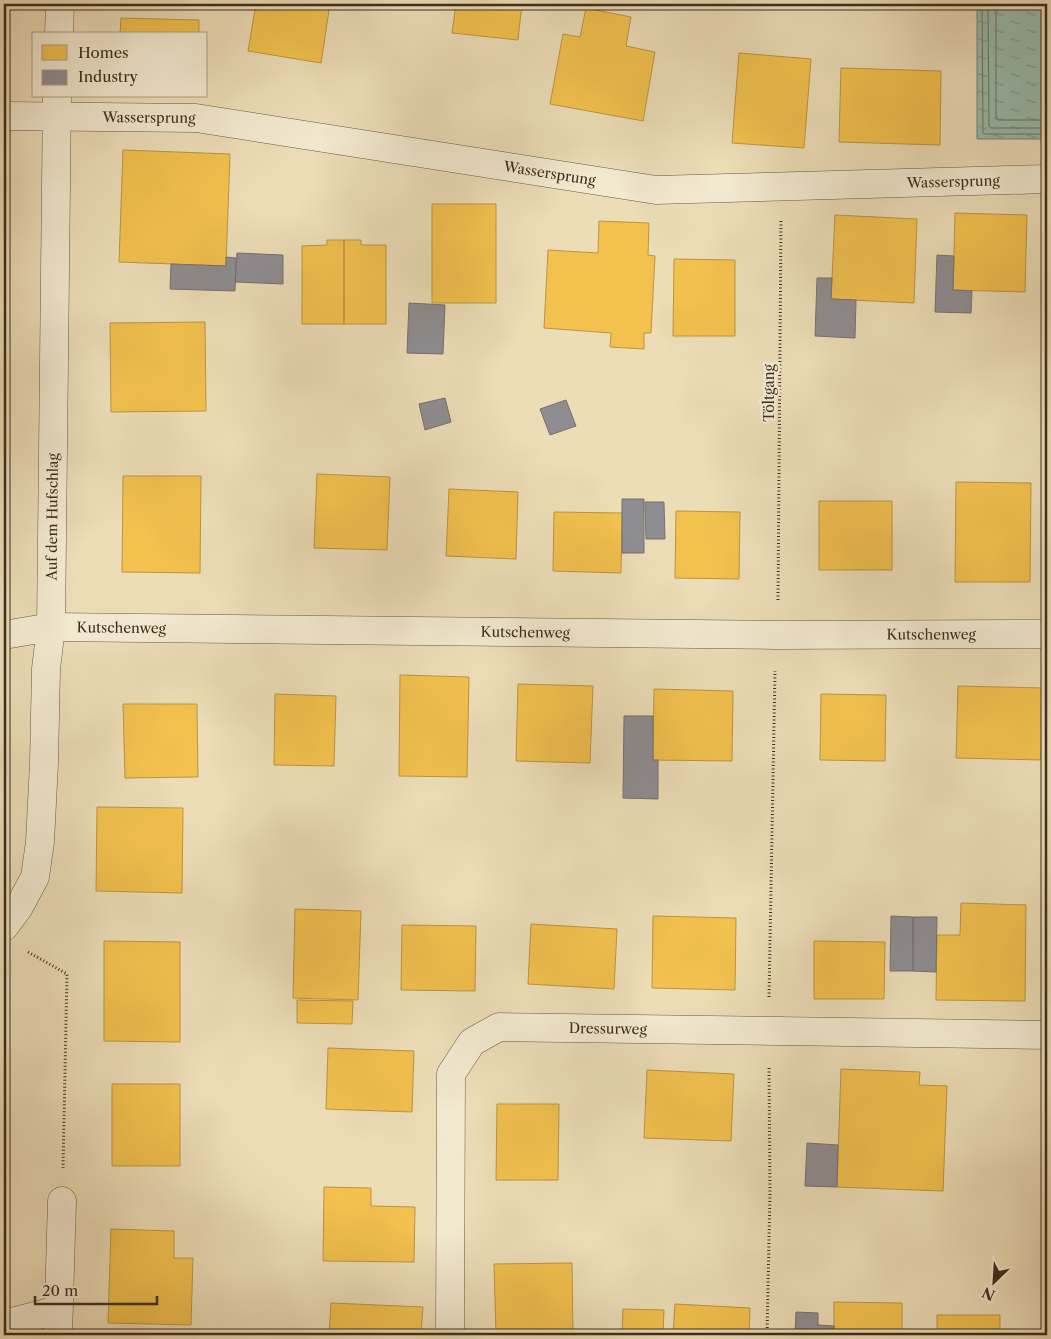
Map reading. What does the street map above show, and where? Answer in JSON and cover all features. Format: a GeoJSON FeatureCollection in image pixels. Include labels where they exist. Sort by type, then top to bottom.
{"type":"FeatureCollection","features":[{"type":"Feature","properties":{"kind":"street"},"geometry":{"type":"LineString","coordinates":[[59,32],[60,4]]}},
{"type":"Feature","properties":{"kind":"street","name":"Wassersprung"},"geometry":{"type":"LineString","coordinates":[[4,116],[56,107],[196,118],[656,190],[1047,179]]}},
{"type":"Feature","properties":{"kind":"street","name":"Auf dem Hufschlag"},"geometry":{"type":"LineString","coordinates":[[12,937],[19,907],[35,877],[40,842],[46,669],[51,627],[56,107]]}},
{"type":"Feature","properties":{"kind":"street","name":"Kutschenweg"},"geometry":{"type":"LineString","coordinates":[[4,634],[51,627],[776,635],[1047,634]]}},
{"type":"Feature","properties":{"kind":"street","name":"Dressurweg"},"geometry":{"type":"LineString","coordinates":[[450,1335],[452,1074],[472,1042],[499,1027],[1047,1035]]}},
{"type":"Feature","properties":{"kind":"street"},"geometry":{"type":"LineString","coordinates":[[4,1324],[58,1323],[62,1201]]}},
{"type":"Feature","properties":{"kind":"path","name":"Töltgang"},"geometry":{"type":"LineString","coordinates":[[778,602],[782,186]]}},
{"type":"Feature","properties":{"kind":"path"},"geometry":{"type":"LineString","coordinates":[[12,937],[67,974],[62,1201]]}},
{"type":"Feature","properties":{"kind":"water"},"geometry":{"type":"Polygon","coordinates":[[[977,4],[1047,4],[1047,139],[977,139],[977,4]]]}},
{"type":"Feature","properties":{"kind":"building: Homes"},"geometry":{"type":"Polygon","coordinates":[[[256,4],[330,4],[321,63],[248,51],[256,4]]]}},
{"type":"Feature","properties":{"kind":"building: Homes"},"geometry":{"type":"Polygon","coordinates":[[[456,4],[522,4],[518,40],[452,33],[456,4]]]}},
{"type":"Feature","properties":{"kind":"building: Homes"},"geometry":{"type":"Polygon","coordinates":[[[586,8],[631,17],[626,46],[655,52],[643,121],[550,104],[563,34],[580,37],[586,8]]]}},
{"type":"Feature","properties":{"kind":"building: Homes"},"geometry":{"type":"Polygon","coordinates":[[[121,18],[199,20],[199,32],[120,32],[121,18]]]}},
{"type":"Feature","properties":{"kind":"building: Homes"},"geometry":{"type":"Polygon","coordinates":[[[739,53],[811,59],[804,148],[732,143],[739,53]]]}},
{"type":"Feature","properties":{"kind":"building: Homes"},"geometry":{"type":"Polygon","coordinates":[[[841,68],[941,71],[940,145],[839,142],[841,68]]]}},
{"type":"Feature","properties":{"kind":"building: Homes"},"geometry":{"type":"Polygon","coordinates":[[[123,150],[230,154],[226,266],[119,262],[123,150]]]}},
{"type":"Feature","properties":{"kind":"building: Homes"},"geometry":{"type":"Polygon","coordinates":[[[432,204],[496,204],[496,303],[432,303],[432,204]]]}},
{"type":"Feature","properties":{"kind":"building: Homes"},"geometry":{"type":"Polygon","coordinates":[[[955,213],[1027,215],[1025,292],[953,290],[955,213]]]}},
{"type":"Feature","properties":{"kind":"building: Homes"},"geometry":{"type":"Polygon","coordinates":[[[835,215],[917,219],[914,303],[831,299],[835,215]]]}},
{"type":"Feature","properties":{"kind":"building: Homes"},"geometry":{"type":"Polygon","coordinates":[[[599,221],[649,223],[648,255],[655,256],[651,333],[644,333],[644,349],[610,347],[611,333],[544,328],[548,250],[598,253],[599,221]]]}},
{"type":"Feature","properties":{"kind":"building: Homes"},"geometry":{"type":"Polygon","coordinates":[[[327,240],[344,240],[344,324],[302,324],[302,246],[327,245],[327,240]]]}},
{"type":"Feature","properties":{"kind":"building: Homes"},"geometry":{"type":"Polygon","coordinates":[[[344,240],[361,240],[361,245],[386,245],[386,324],[344,324],[344,240]]]}},
{"type":"Feature","properties":{"kind":"building: Homes"},"geometry":{"type":"Polygon","coordinates":[[[674,259],[735,260],[735,336],[673,336],[674,259]]]}},
{"type":"Feature","properties":{"kind":"building: Homes"},"geometry":{"type":"Polygon","coordinates":[[[205,322],[206,411],[111,412],[110,323],[205,322]]]}},
{"type":"Feature","properties":{"kind":"building: Homes"},"geometry":{"type":"Polygon","coordinates":[[[317,474],[390,477],[387,550],[314,548],[317,474]]]}},
{"type":"Feature","properties":{"kind":"building: Homes"},"geometry":{"type":"Polygon","coordinates":[[[123,476],[201,476],[200,573],[122,572],[123,476]]]}},
{"type":"Feature","properties":{"kind":"building: Homes"},"geometry":{"type":"Polygon","coordinates":[[[956,482],[1031,483],[1030,582],[955,582],[956,482]]]}},
{"type":"Feature","properties":{"kind":"building: Homes"},"geometry":{"type":"Polygon","coordinates":[[[449,489],[518,492],[516,559],[446,556],[449,489]]]}},
{"type":"Feature","properties":{"kind":"building: Homes"},"geometry":{"type":"Polygon","coordinates":[[[819,501],[892,501],[892,570],[819,570],[819,501]]]}},
{"type":"Feature","properties":{"kind":"building: Homes"},"geometry":{"type":"Polygon","coordinates":[[[676,511],[740,512],[739,579],[675,578],[676,511]]]}},
{"type":"Feature","properties":{"kind":"building: Homes"},"geometry":{"type":"Polygon","coordinates":[[[554,512],[622,513],[621,573],[553,571],[554,512]]]}},
{"type":"Feature","properties":{"kind":"building: Homes"},"geometry":{"type":"Polygon","coordinates":[[[400,675],[469,677],[467,777],[399,776],[400,675]]]}},
{"type":"Feature","properties":{"kind":"building: Homes"},"geometry":{"type":"Polygon","coordinates":[[[518,684],[593,686],[590,763],[516,761],[518,684]]]}},
{"type":"Feature","properties":{"kind":"building: Homes"},"geometry":{"type":"Polygon","coordinates":[[[958,686],[1043,688],[1041,760],[956,758],[958,686]]]}},
{"type":"Feature","properties":{"kind":"building: Homes"},"geometry":{"type":"Polygon","coordinates":[[[654,689],[733,691],[732,761],[653,760],[654,689]]]}},
{"type":"Feature","properties":{"kind":"building: Homes"},"geometry":{"type":"Polygon","coordinates":[[[275,694],[336,696],[334,766],[274,765],[275,694]]]}},
{"type":"Feature","properties":{"kind":"building: Homes"},"geometry":{"type":"Polygon","coordinates":[[[821,694],[886,695],[885,761],[820,760],[821,694]]]}},
{"type":"Feature","properties":{"kind":"building: Homes"},"geometry":{"type":"Polygon","coordinates":[[[123,704],[197,704],[198,777],[125,778],[123,704]]]}},
{"type":"Feature","properties":{"kind":"building: Homes"},"geometry":{"type":"Polygon","coordinates":[[[97,807],[183,808],[182,893],[96,891],[97,807]]]}},
{"type":"Feature","properties":{"kind":"building: Homes"},"geometry":{"type":"Polygon","coordinates":[[[961,903],[1026,905],[1025,1001],[936,1000],[937,935],[960,935],[961,903]]]}},
{"type":"Feature","properties":{"kind":"building: Homes"},"geometry":{"type":"Polygon","coordinates":[[[295,909],[361,911],[358,1000],[293,998],[295,909]]]}},
{"type":"Feature","properties":{"kind":"building: Homes"},"geometry":{"type":"Polygon","coordinates":[[[653,916],[736,918],[735,990],[652,988],[653,916]]]}},
{"type":"Feature","properties":{"kind":"building: Homes"},"geometry":{"type":"Polygon","coordinates":[[[531,924],[617,929],[614,989],[528,984],[531,924]]]}},
{"type":"Feature","properties":{"kind":"building: Homes"},"geometry":{"type":"Polygon","coordinates":[[[402,925],[476,926],[475,991],[401,990],[402,925]]]}},
{"type":"Feature","properties":{"kind":"building: Homes"},"geometry":{"type":"Polygon","coordinates":[[[104,941],[180,942],[180,1042],[104,1041],[104,941]]]}},
{"type":"Feature","properties":{"kind":"building: Homes"},"geometry":{"type":"Polygon","coordinates":[[[814,941],[885,942],[884,999],[814,999],[814,941]]]}},
{"type":"Feature","properties":{"kind":"building: Homes"},"geometry":{"type":"Polygon","coordinates":[[[297,1000],[353,1001],[352,1024],[297,1023],[297,1000]]]}},
{"type":"Feature","properties":{"kind":"building: Homes"},"geometry":{"type":"Polygon","coordinates":[[[328,1048],[414,1051],[412,1112],[326,1109],[328,1048]]]}},
{"type":"Feature","properties":{"kind":"building: Homes"},"geometry":{"type":"Polygon","coordinates":[[[841,1069],[920,1072],[919,1085],[947,1086],[943,1191],[837,1187],[841,1069]]]}},
{"type":"Feature","properties":{"kind":"building: Homes"},"geometry":{"type":"Polygon","coordinates":[[[647,1070],[734,1074],[731,1141],[644,1138],[647,1070]]]}},
{"type":"Feature","properties":{"kind":"building: Homes"},"geometry":{"type":"Polygon","coordinates":[[[112,1084],[180,1084],[180,1166],[112,1166],[112,1084]]]}},
{"type":"Feature","properties":{"kind":"building: Homes"},"geometry":{"type":"Polygon","coordinates":[[[497,1104],[559,1104],[558,1180],[496,1180],[497,1104]]]}},
{"type":"Feature","properties":{"kind":"building: Homes"},"geometry":{"type":"Polygon","coordinates":[[[324,1187],[371,1188],[371,1206],[415,1207],[414,1262],[323,1261],[324,1187]]]}},
{"type":"Feature","properties":{"kind":"building: Homes"},"geometry":{"type":"Polygon","coordinates":[[[111,1229],[174,1231],[174,1258],[193,1258],[191,1325],[108,1323],[111,1229]]]}},
{"type":"Feature","properties":{"kind":"building: Homes"},"geometry":{"type":"Polygon","coordinates":[[[572,1263],[573,1335],[496,1335],[494,1264],[572,1263]]]}},
{"type":"Feature","properties":{"kind":"building: Homes"},"geometry":{"type":"Polygon","coordinates":[[[834,1302],[902,1303],[902,1335],[834,1335],[834,1302]]]}},
{"type":"Feature","properties":{"kind":"building: Homes"},"geometry":{"type":"Polygon","coordinates":[[[331,1303],[423,1307],[421,1335],[329,1335],[331,1303]]]}},
{"type":"Feature","properties":{"kind":"building: Homes"},"geometry":{"type":"Polygon","coordinates":[[[675,1304],[750,1308],[749,1335],[673,1335],[675,1304]]]}},
{"type":"Feature","properties":{"kind":"building: Homes"},"geometry":{"type":"Polygon","coordinates":[[[623,1309],[664,1310],[663,1335],[622,1335],[623,1309]]]}},
{"type":"Feature","properties":{"kind":"building: Homes"},"geometry":{"type":"Polygon","coordinates":[[[937,1315],[1000,1315],[1000,1335],[937,1335],[937,1315]]]}},
{"type":"Feature","properties":{"kind":"building: Industry"},"geometry":{"type":"Polygon","coordinates":[[[237,253],[283,255],[283,284],[235,282],[237,253]]]}},
{"type":"Feature","properties":{"kind":"building: Industry"},"geometry":{"type":"Polygon","coordinates":[[[937,255],[954,256],[953,290],[972,291],[971,313],[935,312],[937,255]]]}},
{"type":"Feature","properties":{"kind":"building: Industry"},"geometry":{"type":"Polygon","coordinates":[[[226,257],[236,258],[235,291],[170,289],[171,264],[226,266],[226,257]]]}},
{"type":"Feature","properties":{"kind":"building: Industry"},"geometry":{"type":"Polygon","coordinates":[[[817,278],[832,278],[831,299],[856,300],[855,338],[815,336],[817,278]]]}},
{"type":"Feature","properties":{"kind":"building: Industry"},"geometry":{"type":"Polygon","coordinates":[[[409,303],[445,305],[443,354],[407,353],[409,303]]]}},
{"type":"Feature","properties":{"kind":"building: Industry"},"geometry":{"type":"Polygon","coordinates":[[[445,398],[451,422],[425,430],[419,404],[445,398]]]}},
{"type":"Feature","properties":{"kind":"building: Industry"},"geometry":{"type":"Polygon","coordinates":[[[566,400],[576,426],[550,435],[540,409],[566,400]]]}},
{"type":"Feature","properties":{"kind":"building: Industry"},"geometry":{"type":"Polygon","coordinates":[[[622,499],[644,499],[644,553],[622,553],[622,499]]]}},
{"type":"Feature","properties":{"kind":"building: Industry"},"geometry":{"type":"Polygon","coordinates":[[[645,502],[664,502],[665,539],[646,539],[645,502]]]}},
{"type":"Feature","properties":{"kind":"building: Industry"},"geometry":{"type":"Polygon","coordinates":[[[624,716],[653,716],[653,760],[658,760],[658,799],[623,798],[624,716]]]}},
{"type":"Feature","properties":{"kind":"building: Industry"},"geometry":{"type":"Polygon","coordinates":[[[891,916],[913,917],[913,971],[890,971],[891,916]]]}},
{"type":"Feature","properties":{"kind":"building: Industry"},"geometry":{"type":"Polygon","coordinates":[[[913,917],[937,917],[936,972],[913,971],[913,917]]]}},
{"type":"Feature","properties":{"kind":"building: Industry"},"geometry":{"type":"Polygon","coordinates":[[[807,1143],[838,1145],[837,1187],[805,1186],[807,1143]]]}},
{"type":"Feature","properties":{"kind":"building: Industry"},"geometry":{"type":"Polygon","coordinates":[[[796,1312],[818,1313],[818,1325],[834,1326],[834,1335],[795,1335],[796,1312]]]}}]}
